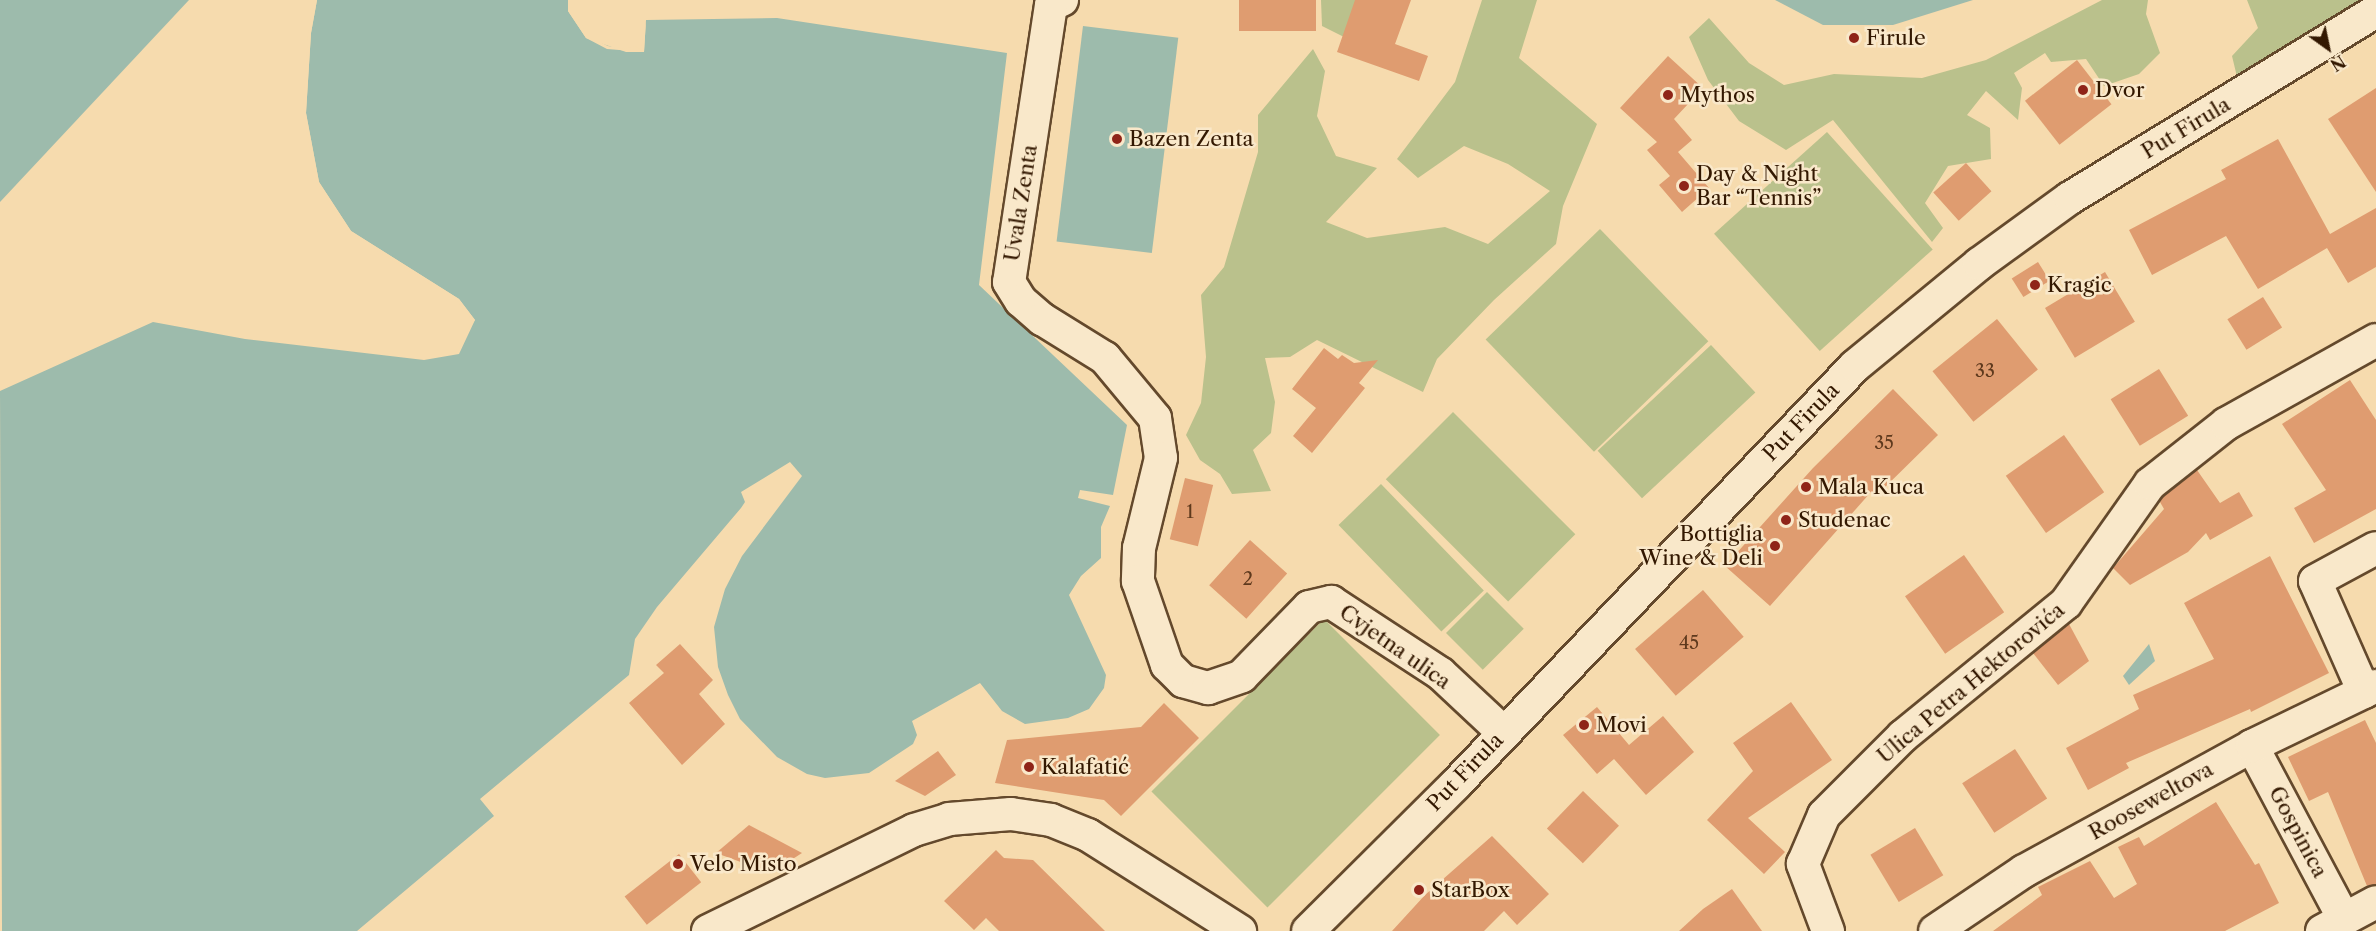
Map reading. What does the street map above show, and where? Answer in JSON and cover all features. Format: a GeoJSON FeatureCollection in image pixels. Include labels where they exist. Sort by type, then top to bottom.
{"type":"FeatureCollection","features":[{"type":"Feature","properties":{"kind":"street","name":"Uvala Zenta"},"geometry":{"type":"LineString","coordinates":[[1062,0],[1051,5],[1009,282],[1021,301],[1042,319],[1105,358],[1155,418],[1161,458],[1139,548],[1138,581],[1167,665]]}},
{"type":"Feature","properties":{"kind":"street","name":"Put Firula"},"geometry":{"type":"LineString","coordinates":[[1308,931],[1873,351],[1979,264],[2070,198],[2376,10]]}},
{"type":"Feature","properties":{"kind":"street","name":"Ulica Petra Hektorovića"},"geometry":{"type":"LineString","coordinates":[[1828,931],[1803,864],[1824,815],[1903,736],[2066,603],[2150,484],[2226,424],[2376,340]]}},
{"type":"Feature","properties":{"kind":"street"},"geometry":{"type":"LineString","coordinates":[[2370,689],[2315,581],[2376,548]]}},
{"type":"Feature","properties":{"kind":"street","name":"Cvjetna ulica"},"geometry":{"type":"LineString","coordinates":[[1167,665],[1183,681],[1208,688],[1242,676],[1308,607],[1331,602],[1441,674],[1503,732]]}},
{"type":"Feature","properties":{"kind":"street","name":"Rooseweltova"},"geometry":{"type":"LineString","coordinates":[[1935,931],[2024,870],[2252,746],[2370,689]]}},
{"type":"Feature","properties":{"kind":"street","name":"Gospinica"},"geometry":{"type":"LineString","coordinates":[[2252,746],[2332,924],[2376,902]]}},
{"type":"Feature","properties":{"kind":"street"},"geometry":{"type":"LineString","coordinates":[[708,931],[914,830],[949,819],[1011,814],[1051,820],[1088,835],[1240,931]]}},
{"type":"Feature","properties":{"kind":"green space"},"geometry":{"type":"Polygon","coordinates":[[[1321,0],[1363,0],[1344,37],[1322,26],[1321,0]]]}},
{"type":"Feature","properties":{"kind":"green space"},"geometry":{"type":"Polygon","coordinates":[[[1482,0],[1537,0],[1519,58],[1597,124],[1563,206],[1556,244],[1494,300],[1437,359],[1423,392],[1317,340],[1290,357],[1265,358],[1275,402],[1271,433],[1253,450],[1271,491],[1232,494],[1220,474],[1200,460],[1186,435],[1201,403],[1206,357],[1201,295],[1224,267],[1258,152],[1258,115],[1313,49],[1325,71],[1317,116],[1336,156],[1377,168],[1326,222],[1367,238],[1445,227],[1488,244],[1550,191],[1508,164],[1464,146],[1418,178],[1397,159],[1455,82],[1482,0]]]}},
{"type":"Feature","properties":{"kind":"green space"},"geometry":{"type":"Polygon","coordinates":[[[2102,0],[2148,0],[2146,14],[2160,53],[2139,74],[2104,86],[2086,59],[2051,62],[2045,53],[2014,73],[2022,88],[2018,120],[1986,91],[1967,115],[1990,128],[1991,159],[1948,166],[1925,203],[1943,228],[1932,242],[1833,120],[1786,150],[1739,121],[1708,80],[1689,37],[1709,18],[1749,63],[1784,85],[1834,74],[1922,78],[1986,60],[2102,0]]]}},
{"type":"Feature","properties":{"kind":"green space"},"geometry":{"type":"Polygon","coordinates":[[[2247,0],[2363,0],[2238,81],[2232,56],[2258,28],[2247,0]]]}},
{"type":"Feature","properties":{"kind":"green space"},"geometry":{"type":"Polygon","coordinates":[[[1827,132],[1933,249],[1820,351],[1714,234],[1827,132]]]}},
{"type":"Feature","properties":{"kind":"green space"},"geometry":{"type":"Polygon","coordinates":[[[1600,229],[1708,341],[1594,452],[1486,339],[1600,229]]]}},
{"type":"Feature","properties":{"kind":"green space"},"geometry":{"type":"Polygon","coordinates":[[[1711,345],[1755,393],[1642,498],[1598,451],[1711,345]]]}},
{"type":"Feature","properties":{"kind":"green space"},"geometry":{"type":"Polygon","coordinates":[[[1453,412],[1575,534],[1508,602],[1386,479],[1453,412]]]}},
{"type":"Feature","properties":{"kind":"green space"},"geometry":{"type":"Polygon","coordinates":[[[1381,484],[1484,590],[1441,631],[1339,525],[1381,484]]]}},
{"type":"Feature","properties":{"kind":"green space"},"geometry":{"type":"Polygon","coordinates":[[[1487,592],[1524,629],[1483,670],[1446,633],[1487,592]]]}},
{"type":"Feature","properties":{"kind":"green space"},"geometry":{"type":"Polygon","coordinates":[[[1324,619],[1440,735],[1267,907],[1151,792],[1324,619]]]}},
{"type":"Feature","properties":{"kind":"shaded area"},"geometry":{"type":"Polygon","coordinates":[[[0,0],[189,0],[0,202],[0,0]]]}},
{"type":"Feature","properties":{"kind":"shaded area"},"geometry":{"type":"Polygon","coordinates":[[[317,0],[568,0],[568,11],[586,38],[626,52],[644,52],[646,20],[777,18],[1007,53],[979,285],[1127,425],[1113,495],[1080,490],[1078,498],[1110,506],[1101,527],[1101,558],[1081,576],[1069,595],[1106,675],[1104,688],[1089,709],[1068,718],[1025,724],[1002,711],[980,683],[912,721],[917,735],[913,744],[869,773],[825,778],[807,774],[777,757],[740,719],[728,695],[718,667],[714,627],[725,589],[742,556],[802,476],[790,462],[741,492],[745,502],[741,508],[657,607],[635,639],[629,675],[480,799],[494,816],[357,931],[2,931],[0,391],[153,322],[245,339],[424,360],[459,354],[475,320],[459,299],[351,231],[319,182],[306,113],[311,33],[317,0]]]}},
{"type":"Feature","properties":{"kind":"shaded area"},"geometry":{"type":"Polygon","coordinates":[[[1775,0],[1973,0],[1893,25],[1823,25],[1775,0]]]}},
{"type":"Feature","properties":{"kind":"shaded area","name":"Bazen Zenta"},"geometry":{"type":"Polygon","coordinates":[[[1083,26],[1178,38],[1152,253],[1057,241],[1083,26]]]}},
{"type":"Feature","properties":{"kind":"shaded area"},"geometry":{"type":"Polygon","coordinates":[[[2149,644],[2155,661],[2129,685],[2123,676],[2149,644]]]}},
{"type":"Feature","properties":{"kind":"pier"},"geometry":{"type":"Polygon","coordinates":[[[189,0],[192,0],[192,277],[189,277],[189,0]]]}},
{"type":"Feature","properties":{"kind":"pier"},"geometry":{"type":"Polygon","coordinates":[[[314,0],[317,0],[311,33],[306,113],[319,182],[351,231],[459,299],[475,320],[468,329],[472,320],[457,301],[349,233],[317,183],[303,113],[308,33],[314,0]]]}},
{"type":"Feature","properties":{"kind":"pier"},"geometry":{"type":"Polygon","coordinates":[[[568,0],[588,36],[608,46],[625,49],[635,46],[641,50],[646,20],[644,52],[607,49],[586,38],[568,11],[568,0]]]}},
{"type":"Feature","properties":{"kind":"building"},"geometry":{"type":"Polygon","coordinates":[[[1239,0],[1316,0],[1316,31],[1239,31],[1239,0]]]}},
{"type":"Feature","properties":{"kind":"building"},"geometry":{"type":"Polygon","coordinates":[[[1355,0],[1411,0],[1395,44],[1428,56],[1419,81],[1337,52],[1355,0]]]}},
{"type":"Feature","properties":{"kind":"building"},"geometry":{"type":"Polygon","coordinates":[[[1668,56],[1703,88],[1674,119],[1692,140],[1678,152],[1709,188],[1682,212],[1659,185],[1670,176],[1647,150],[1657,142],[1620,108],[1668,56]]]}},
{"type":"Feature","properties":{"kind":"building"},"geometry":{"type":"Polygon","coordinates":[[[2077,60],[2111,104],[2059,145],[2025,101],[2077,60]]]}},
{"type":"Feature","properties":{"kind":"building"},"geometry":{"type":"Polygon","coordinates":[[[2376,88],[2376,192],[2328,119],[2376,88]]]}},
{"type":"Feature","properties":{"kind":"building"},"geometry":{"type":"Polygon","coordinates":[[[2278,139],[2330,234],[2376,208],[2376,267],[2348,283],[2327,248],[2258,289],[2226,236],[2152,275],[2129,230],[2226,179],[2221,170],[2278,139]]]}},
{"type":"Feature","properties":{"kind":"building"},"geometry":{"type":"Polygon","coordinates":[[[1966,163],[1991,191],[1959,221],[1933,192],[1966,163]]]}},
{"type":"Feature","properties":{"kind":"building"},"geometry":{"type":"Polygon","coordinates":[[[2038,262],[2050,281],[2023,297],[2012,278],[2038,262]]]}},
{"type":"Feature","properties":{"kind":"building"},"geometry":{"type":"Polygon","coordinates":[[[2105,272],[2135,322],[2075,358],[2045,308],[2105,272]]]}},
{"type":"Feature","properties":{"kind":"building"},"geometry":{"type":"Polygon","coordinates":[[[2263,297],[2282,328],[2246,350],[2227,319],[2263,297]]]}},
{"type":"Feature","properties":{"kind":"building"},"geometry":{"type":"Polygon","coordinates":[[[1997,319],[2038,370],[1973,422],[1932,371],[1997,319]]]}},
{"type":"Feature","properties":{"kind":"building"},"geometry":{"type":"Polygon","coordinates":[[[1324,348],[1338,359],[1342,355],[1354,363],[1378,360],[1359,383],[1365,388],[1312,453],[1293,436],[1316,408],[1292,389],[1324,348]]]}},
{"type":"Feature","properties":{"kind":"building"},"geometry":{"type":"Polygon","coordinates":[[[2159,369],[2188,416],[2140,446],[2111,399],[2159,369]]]}},
{"type":"Feature","properties":{"kind":"building"},"geometry":{"type":"Polygon","coordinates":[[[2350,380],[2376,420],[2376,509],[2314,543],[2294,508],[2326,490],[2282,424],[2350,380]]]}},
{"type":"Feature","properties":{"kind":"building"},"geometry":{"type":"Polygon","coordinates":[[[1893,389],[1938,435],[1876,496],[1871,492],[1770,606],[1725,566],[1813,468],[1893,389]]]}},
{"type":"Feature","properties":{"kind":"building"},"geometry":{"type":"Polygon","coordinates":[[[2064,435],[2104,492],[2046,533],[2006,476],[2064,435]]]}},
{"type":"Feature","properties":{"kind":"building"},"geometry":{"type":"Polygon","coordinates":[[[2197,470],[2220,503],[2239,492],[2253,516],[2210,540],[2206,533],[2188,552],[2130,585],[2113,568],[2164,509],[2160,502],[2163,497],[2197,470]]]}},
{"type":"Feature","properties":{"kind":"building"},"geometry":{"type":"Polygon","coordinates":[[[1185,478],[1213,485],[1198,546],[1170,539],[1185,478]]]}},
{"type":"Feature","properties":{"kind":"building"},"geometry":{"type":"Polygon","coordinates":[[[1250,540],[1287,573],[1246,619],[1209,585],[1250,540]]]}},
{"type":"Feature","properties":{"kind":"building"},"geometry":{"type":"Polygon","coordinates":[[[1964,555],[2004,612],[1945,654],[1905,596],[1964,555]]]}},
{"type":"Feature","properties":{"kind":"building"},"geometry":{"type":"Polygon","coordinates":[[[2270,556],[2329,673],[2251,712],[2250,709],[2126,763],[2129,768],[2088,790],[2066,748],[2139,709],[2133,695],[2214,659],[2184,603],[2270,556]]]}},
{"type":"Feature","properties":{"kind":"building"},"geometry":{"type":"Polygon","coordinates":[[[1703,590],[1744,637],[1676,696],[1635,649],[1703,590]]]}},
{"type":"Feature","properties":{"kind":"building"},"geometry":{"type":"Polygon","coordinates":[[[2069,624],[2089,661],[2058,685],[2033,653],[2069,624]]]}},
{"type":"Feature","properties":{"kind":"building"},"geometry":{"type":"Polygon","coordinates":[[[680,644],[713,680],[699,694],[725,724],[682,765],[629,703],[664,673],[656,665],[680,644]]]}},
{"type":"Feature","properties":{"kind":"building"},"geometry":{"type":"Polygon","coordinates":[[[1791,702],[1832,760],[1748,818],[1785,852],[1764,874],[1707,820],[1753,771],[1733,743],[1791,702]]]}},
{"type":"Feature","properties":{"kind":"building"},"geometry":{"type":"Polygon","coordinates":[[[1164,703],[1199,738],[1121,816],[1104,800],[995,783],[1007,740],[1141,727],[1164,703]]]}},
{"type":"Feature","properties":{"kind":"building"},"geometry":{"type":"Polygon","coordinates":[[[1597,707],[1629,745],[1663,716],[1694,752],[1646,795],[1614,759],[1597,774],[1563,735],[1597,707]]]}},
{"type":"Feature","properties":{"kind":"building"},"geometry":{"type":"Polygon","coordinates":[[[2365,720],[2376,743],[2376,884],[2367,886],[2328,792],[2309,801],[2288,757],[2365,720]]]}},
{"type":"Feature","properties":{"kind":"building"},"geometry":{"type":"Polygon","coordinates":[[[2015,749],[2047,798],[1994,833],[1962,783],[2015,749]]]}},
{"type":"Feature","properties":{"kind":"building"},"geometry":{"type":"Polygon","coordinates":[[[938,751],[956,775],[925,796],[895,781],[938,751]]]}},
{"type":"Feature","properties":{"kind":"building"},"geometry":{"type":"Polygon","coordinates":[[[1583,791],[1619,826],[1583,863],[1547,828],[1583,791]]]}},
{"type":"Feature","properties":{"kind":"building"},"geometry":{"type":"Polygon","coordinates":[[[2216,802],[2255,865],[2259,863],[2279,903],[2225,931],[1993,931],[2042,895],[2038,887],[2090,861],[2114,898],[2137,884],[2118,847],[2139,837],[2144,846],[2216,802]]]}},
{"type":"Feature","properties":{"kind":"building"},"geometry":{"type":"Polygon","coordinates":[[[749,825],[802,853],[771,873],[716,853],[749,825]]]}},
{"type":"Feature","properties":{"kind":"building"},"geometry":{"type":"Polygon","coordinates":[[[1915,828],[1943,875],[1899,902],[1870,855],[1915,828]]]}},
{"type":"Feature","properties":{"kind":"building"},"geometry":{"type":"Polygon","coordinates":[[[1492,836],[1549,894],[1517,925],[1504,911],[1484,931],[1392,931],[1425,895],[1492,836]]]}},
{"type":"Feature","properties":{"kind":"building"},"geometry":{"type":"Polygon","coordinates":[[[996,850],[1004,858],[1033,860],[1105,931],[999,931],[986,918],[974,930],[944,901],[996,850]]]}},
{"type":"Feature","properties":{"kind":"building"},"geometry":{"type":"Polygon","coordinates":[[[679,854],[701,882],[647,925],[625,896],[679,854]]]}},
{"type":"Feature","properties":{"kind":"building"},"geometry":{"type":"Polygon","coordinates":[[[1732,889],[1762,931],[1679,931],[1703,909],[1732,889]]]}},
{"type":"Feature","properties":{"kind":"place","name":"Firule"},"geometry":{"type":"Point","coordinates":[1854,38]}},
{"type":"Feature","properties":{"kind":"place","name":"Dvor"},"geometry":{"type":"Point","coordinates":[2083,90]}},
{"type":"Feature","properties":{"kind":"place","name":"Mythos"},"geometry":{"type":"Point","coordinates":[1668,95]}},
{"type":"Feature","properties":{"kind":"place","name":"Bazen Zenta"},"geometry":{"type":"Point","coordinates":[1117,139]}},
{"type":"Feature","properties":{"kind":"place","name":"Day & Night Bar “Tennis”"},"geometry":{"type":"Point","coordinates":[1684,186]}},
{"type":"Feature","properties":{"kind":"place","name":"Kragic"},"geometry":{"type":"Point","coordinates":[2035,285]}},
{"type":"Feature","properties":{"kind":"place","name":"Mala Kuca"},"geometry":{"type":"Point","coordinates":[1806,487]}},
{"type":"Feature","properties":{"kind":"place","name":"Studenac"},"geometry":{"type":"Point","coordinates":[1786,520]}},
{"type":"Feature","properties":{"kind":"place","name":"Bottiglia Wine & Deli"},"geometry":{"type":"Point","coordinates":[1775,546]}},
{"type":"Feature","properties":{"kind":"place","name":"Movi"},"geometry":{"type":"Point","coordinates":[1584,725]}},
{"type":"Feature","properties":{"kind":"place","name":"Kalafatić"},"geometry":{"type":"Point","coordinates":[1029,767]}},
{"type":"Feature","properties":{"kind":"place","name":"Velo Misto"},"geometry":{"type":"Point","coordinates":[678,864]}},
{"type":"Feature","properties":{"kind":"place","name":"StarBox"},"geometry":{"type":"Point","coordinates":[1419,890]}}]}
